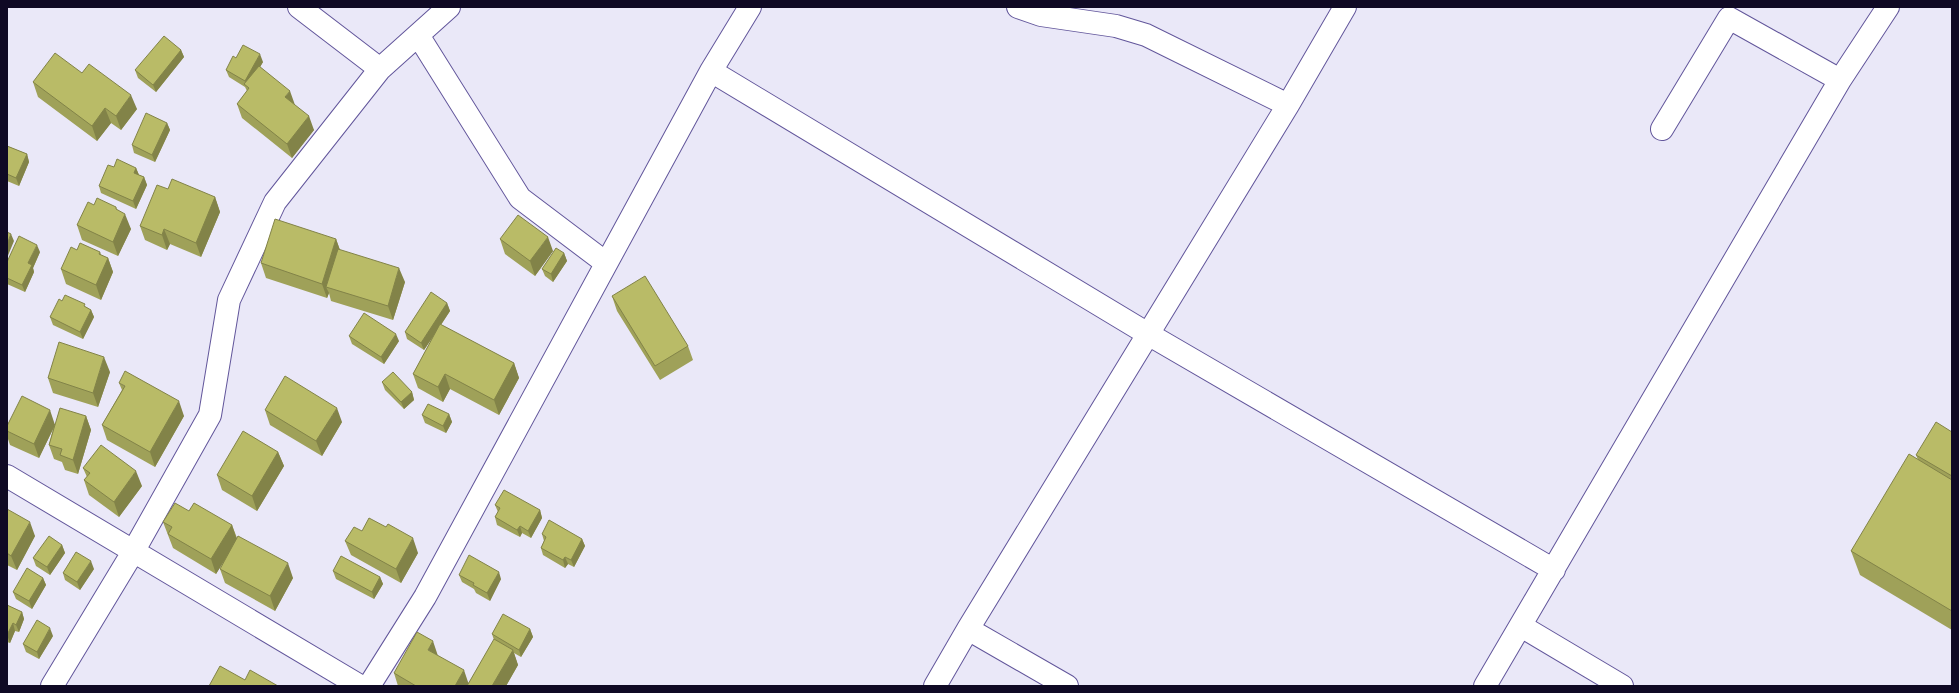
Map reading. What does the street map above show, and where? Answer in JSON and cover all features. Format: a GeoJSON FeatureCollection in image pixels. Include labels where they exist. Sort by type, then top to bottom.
{"type":"FeatureCollection","features":[{"type":"Feature","properties":{"kind":"street"},"geometry":{"type":"LineString","coordinates":[[299,7],[380,69]]}},
{"type":"Feature","properties":{"kind":"street"},"geometry":{"type":"LineString","coordinates":[[52,686],[133,552],[210,415],[229,300],[275,202],[380,69],[449,7]]}},
{"type":"Feature","properties":{"kind":"street"},"geometry":{"type":"LineString","coordinates":[[370,686],[424,597],[711,71],[750,7]]}},
{"type":"Feature","properties":{"kind":"street"},"geometry":{"type":"LineString","coordinates":[[1018,7],[1041,15],[1116,26],[1146,35],[1288,105]]}},
{"type":"Feature","properties":{"kind":"street"},"geometry":{"type":"LineString","coordinates":[[935,686],[968,628],[1288,105],[1345,7]]}},
{"type":"Feature","properties":{"kind":"street"},"geometry":{"type":"LineString","coordinates":[[1485,686],[1840,80],[1888,7]]}},
{"type":"Feature","properties":{"kind":"street"},"geometry":{"type":"LineString","coordinates":[[1662,128],[1729,18],[1840,80]]}},
{"type":"Feature","properties":{"kind":"street"},"geometry":{"type":"LineString","coordinates":[[418,35],[520,198],[606,263]]}},
{"type":"Feature","properties":{"kind":"street"},"geometry":{"type":"LineString","coordinates":[[711,71],[1148,334],[1554,570]]}},
{"type":"Feature","properties":{"kind":"street"},"geometry":{"type":"LineString","coordinates":[[7,476],[360,686]]}},
{"type":"Feature","properties":{"kind":"street"},"geometry":{"type":"LineString","coordinates":[[1521,626],[1622,686]]}},
{"type":"Feature","properties":{"kind":"street"},"geometry":{"type":"LineString","coordinates":[[968,628],[1067,686]]}},
{"type":"Feature","properties":{"kind":"building"},"geometry":{"type":"Polygon","coordinates":[[[164,36],[181,50],[153,85],[135,70],[164,36]]]}},
{"type":"Feature","properties":{"kind":"building"},"geometry":{"type":"Polygon","coordinates":[[[243,45],[260,54],[245,81],[226,70],[233,56],[236,58],[243,45]]]}},
{"type":"Feature","properties":{"kind":"building"},"geometry":{"type":"Polygon","coordinates":[[[55,53],[82,73],[89,64],[131,95],[116,116],[105,108],[92,126],[33,82],[55,53]]]}},
{"type":"Feature","properties":{"kind":"building"},"geometry":{"type":"Polygon","coordinates":[[[259,66],[290,91],[285,97],[309,116],[287,144],[237,104],[249,88],[244,84],[259,66]]]}},
{"type":"Feature","properties":{"kind":"building"},"geometry":{"type":"Polygon","coordinates":[[[146,113],[167,123],[152,155],[132,145],[146,113]]]}},
{"type":"Feature","properties":{"kind":"building"},"geometry":{"type":"Polygon","coordinates":[[[7,146],[27,154],[16,178],[7,174],[7,146]]]}},
{"type":"Feature","properties":{"kind":"building"},"geometry":{"type":"Polygon","coordinates":[[[117,159],[136,168],[134,173],[144,177],[133,201],[99,186],[108,165],[114,167],[117,159]]]}},
{"type":"Feature","properties":{"kind":"building"},"geometry":{"type":"Polygon","coordinates":[[[172,179],[215,197],[196,243],[164,229],[162,235],[140,226],[157,185],[168,189],[172,179]]]}},
{"type":"Feature","properties":{"kind":"building"},"geometry":{"type":"Polygon","coordinates":[[[97,198],[116,207],[116,209],[125,214],[113,242],[77,225],[88,202],[94,205],[97,198]]]}},
{"type":"Feature","properties":{"kind":"building"},"geometry":{"type":"Polygon","coordinates":[[[518,215],[548,237],[530,261],[500,239],[518,215]]]}},
{"type":"Feature","properties":{"kind":"building"},"geometry":{"type":"Polygon","coordinates":[[[275,219],[336,239],[322,284],[261,263],[275,219]]]}},
{"type":"Feature","properties":{"kind":"building"},"geometry":{"type":"Polygon","coordinates":[[[7,232],[11,234],[7,244],[7,232]]]}},
{"type":"Feature","properties":{"kind":"building"},"geometry":{"type":"Polygon","coordinates":[[[19,236],[37,245],[28,263],[32,265],[22,285],[7,278],[7,262],[19,236]]]}},
{"type":"Feature","properties":{"kind":"building"},"geometry":{"type":"Polygon","coordinates":[[[80,243],[100,252],[99,254],[108,258],[96,285],[61,269],[71,247],[77,250],[80,243]]]}},
{"type":"Feature","properties":{"kind":"building"},"geometry":{"type":"Polygon","coordinates":[[[556,248],[564,253],[551,274],[542,269],[556,248]]]}},
{"type":"Feature","properties":{"kind":"building"},"geometry":{"type":"Polygon","coordinates":[[[338,249],[399,268],[388,306],[326,287],[338,249]]]}},
{"type":"Feature","properties":{"kind":"building"},"geometry":{"type":"Polygon","coordinates":[[[645,276],[688,346],[655,366],[612,296],[645,276]]]}},
{"type":"Feature","properties":{"kind":"building"},"geometry":{"type":"Polygon","coordinates":[[[431,292],[447,303],[421,343],[405,332],[431,292]]]}},
{"type":"Feature","properties":{"kind":"building"},"geometry":{"type":"Polygon","coordinates":[[[65,295],[85,304],[84,306],[91,310],[80,332],[50,317],[59,299],[62,301],[65,295]]]}},
{"type":"Feature","properties":{"kind":"building"},"geometry":{"type":"Polygon","coordinates":[[[364,313],[396,334],[381,357],[349,336],[364,313]]]}},
{"type":"Feature","properties":{"kind":"building"},"geometry":{"type":"Polygon","coordinates":[[[440,324],[514,363],[494,400],[445,374],[438,387],[413,374],[440,324]]]}},
{"type":"Feature","properties":{"kind":"building"},"geometry":{"type":"Polygon","coordinates":[[[59,342],[104,357],[93,393],[48,378],[59,342]]]}},
{"type":"Feature","properties":{"kind":"building"},"geometry":{"type":"Polygon","coordinates":[[[125,371],[179,401],[150,452],[102,425],[125,386],[119,383],[125,371]]]}},
{"type":"Feature","properties":{"kind":"building"},"geometry":{"type":"Polygon","coordinates":[[[393,372],[412,392],[401,402],[382,382],[393,372]]]}},
{"type":"Feature","properties":{"kind":"building"},"geometry":{"type":"Polygon","coordinates":[[[285,376],[337,408],[316,441],[265,410],[285,376]]]}},
{"type":"Feature","properties":{"kind":"building"},"geometry":{"type":"Polygon","coordinates":[[[22,396],[50,410],[34,444],[7,431],[7,426],[22,396]]]}},
{"type":"Feature","properties":{"kind":"building"},"geometry":{"type":"Polygon","coordinates":[[[428,404],[449,414],[443,426],[422,415],[428,404]]]}},
{"type":"Feature","properties":{"kind":"building"},"geometry":{"type":"Polygon","coordinates":[[[60,408],[86,416],[73,460],[60,455],[62,449],[49,445],[60,408]]]}},
{"type":"Feature","properties":{"kind":"building"},"geometry":{"type":"Polygon","coordinates":[[[1936,422],[1952,432],[1952,476],[1916,455],[1936,422]]]}},
{"type":"Feature","properties":{"kind":"building"},"geometry":{"type":"Polygon","coordinates":[[[243,431],[278,452],[252,496],[217,475],[243,431]]]}},
{"type":"Feature","properties":{"kind":"building"},"geometry":{"type":"Polygon","coordinates":[[[101,445],[136,471],[114,502],[84,480],[90,473],[83,468],[101,445]]]}},
{"type":"Feature","properties":{"kind":"building"},"geometry":{"type":"Polygon","coordinates":[[[1909,454],[1952,480],[1952,611],[1851,551],[1909,454]]]}},
{"type":"Feature","properties":{"kind":"building"},"geometry":{"type":"Polygon","coordinates":[[[504,490],[540,510],[528,531],[520,526],[517,530],[495,517],[500,508],[495,505],[504,490]]]}},
{"type":"Feature","properties":{"kind":"building"},"geometry":{"type":"Polygon","coordinates":[[[175,503],[189,511],[194,503],[232,525],[211,559],[168,534],[172,527],[163,522],[175,503]]]}},
{"type":"Feature","properties":{"kind":"building"},"geometry":{"type":"Polygon","coordinates":[[[7,509],[30,522],[11,556],[7,553],[7,509]]]}},
{"type":"Feature","properties":{"kind":"building"},"geometry":{"type":"Polygon","coordinates":[[[369,518],[386,527],[388,524],[413,538],[396,569],[345,541],[354,527],[362,531],[369,518]]]}},
{"type":"Feature","properties":{"kind":"building"},"geometry":{"type":"Polygon","coordinates":[[[549,520],[582,539],[571,560],[565,557],[563,560],[541,548],[546,537],[542,534],[549,520]]]}},
{"type":"Feature","properties":{"kind":"building"},"geometry":{"type":"Polygon","coordinates":[[[49,536],[62,545],[47,567],[33,558],[49,536]]]}},
{"type":"Feature","properties":{"kind":"building"},"geometry":{"type":"Polygon","coordinates":[[[238,536],[288,563],[270,596],[220,569],[238,536]]]}},
{"type":"Feature","properties":{"kind":"building"},"geometry":{"type":"Polygon","coordinates":[[[76,552],[91,561],[77,582],[63,573],[76,552]]]}},
{"type":"Feature","properties":{"kind":"building"},"geometry":{"type":"Polygon","coordinates":[[[469,555],[499,572],[487,593],[473,585],[474,583],[459,575],[469,555]]]}},
{"type":"Feature","properties":{"kind":"building"},"geometry":{"type":"Polygon","coordinates":[[[341,556],[380,577],[372,592],[333,571],[341,556]]]}},
{"type":"Feature","properties":{"kind":"building"},"geometry":{"type":"Polygon","coordinates":[[[27,568],[43,578],[29,601],[13,592],[27,568]]]}},
{"type":"Feature","properties":{"kind":"building"},"geometry":{"type":"Polygon","coordinates":[[[7,605],[22,612],[16,625],[13,623],[7,635],[7,605]]]}},
{"type":"Feature","properties":{"kind":"building"},"geometry":{"type":"Polygon","coordinates":[[[503,614],[530,629],[519,650],[492,634],[503,614]]]}},
{"type":"Feature","properties":{"kind":"building"},"geometry":{"type":"Polygon","coordinates":[[[37,620],[50,628],[37,652],[23,644],[37,620]]]}},
{"type":"Feature","properties":{"kind":"building"},"geometry":{"type":"Polygon","coordinates":[[[417,632],[433,641],[428,650],[464,670],[455,686],[416,686],[394,673],[417,632]]]}},
{"type":"Feature","properties":{"kind":"building"},"geometry":{"type":"Polygon","coordinates":[[[494,639],[513,650],[492,686],[467,686],[494,639]]]}},
{"type":"Feature","properties":{"kind":"building"},"geometry":{"type":"Polygon","coordinates":[[[220,666],[245,680],[250,670],[278,686],[209,686],[220,666]]]}}]}
